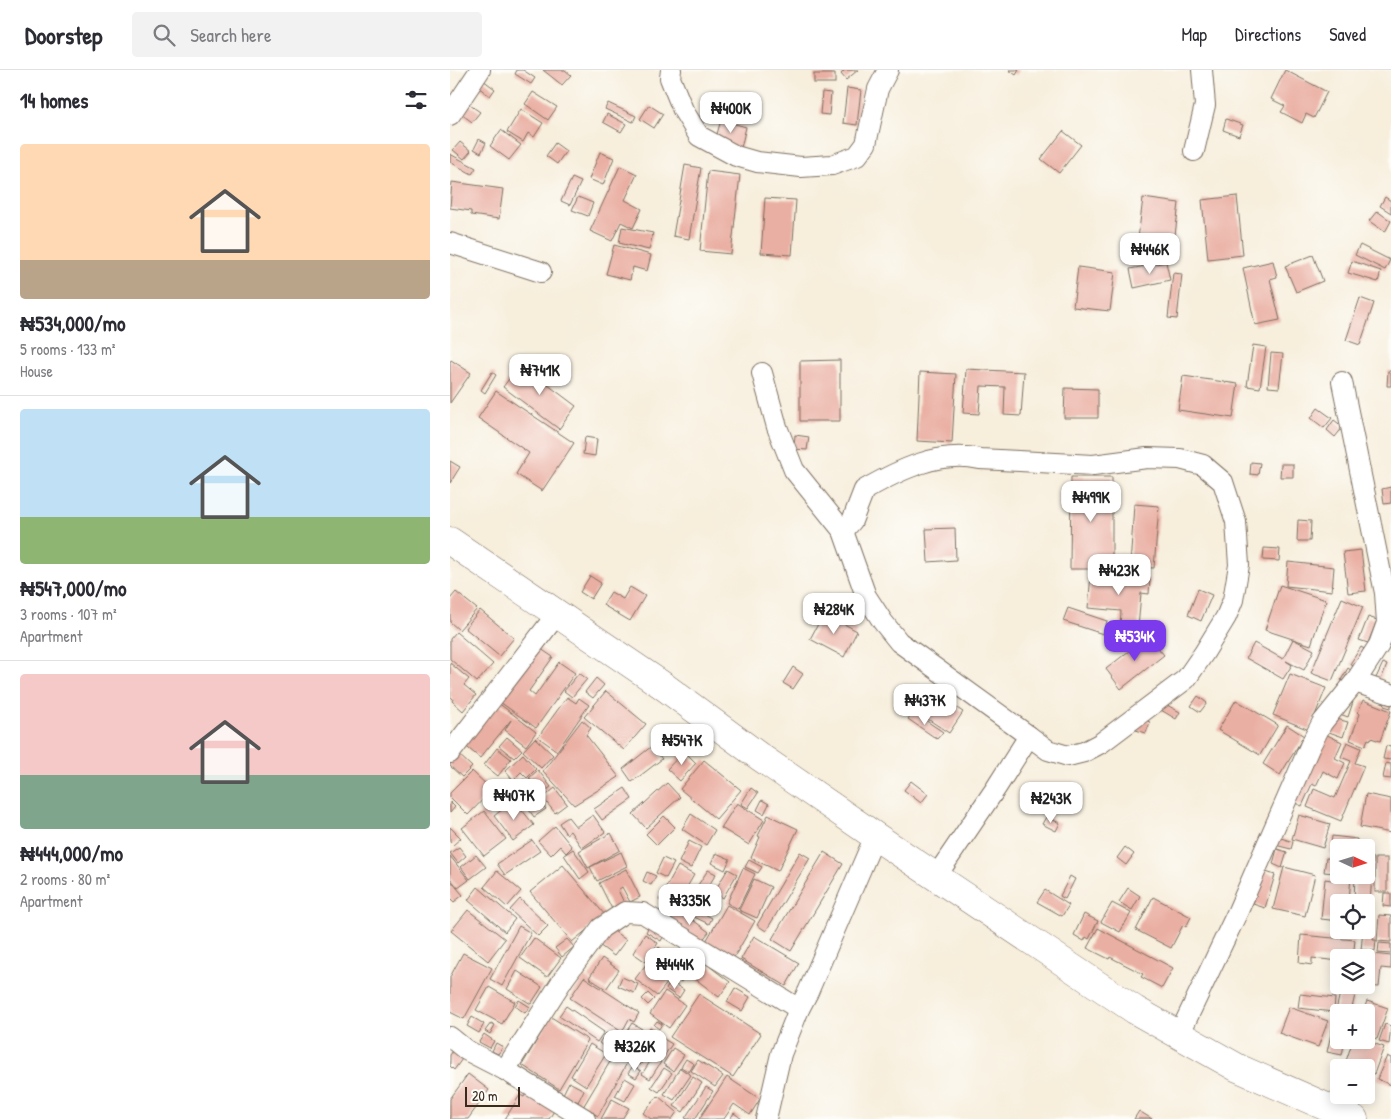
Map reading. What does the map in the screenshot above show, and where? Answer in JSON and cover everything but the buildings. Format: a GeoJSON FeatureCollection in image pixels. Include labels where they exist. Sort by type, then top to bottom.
{"type":"FeatureCollection","features":[{"type":"Feature","properties":{"kind":"street"},"geometry":{"type":"LineString","coordinates":[[450,115],[480,70]]}},
{"type":"Feature","properties":{"kind":"street"},"geometry":{"type":"LineString","coordinates":[[671,70],[670,78],[684,110],[699,136],[736,156],[757,162],[800,168],[832,166],[856,156],[866,144],[878,89],[888,70]]}},
{"type":"Feature","properties":{"kind":"street"},"geometry":{"type":"LineString","coordinates":[[1194,151],[1205,105],[1202,70]]}},
{"type":"Feature","properties":{"kind":"street"},"geometry":{"type":"LineString","coordinates":[[450,243],[541,272]]}},
{"type":"Feature","properties":{"kind":"street"},"geometry":{"type":"LineString","coordinates":[[762,373],[777,427],[794,470],[844,531],[866,596],[883,622],[900,642],[1048,750],[1068,756],[1084,752],[1101,743],[1186,679],[1226,617],[1233,600],[1240,565],[1236,522],[1223,482],[1203,465],[1180,459],[1147,458],[1093,465],[980,459],[966,456],[951,457],[909,467],[864,490],[852,521],[844,531]]}},
{"type":"Feature","properties":{"kind":"street"},"geometry":{"type":"LineString","coordinates":[[1179,1035],[1238,912],[1310,746],[1322,723],[1380,645],[1387,623],[1385,593],[1342,382]]}},
{"type":"Feature","properties":{"kind":"street"},"geometry":{"type":"LineString","coordinates":[[450,541],[662,685],[760,757],[935,878],[1136,1010],[1238,1068],[1354,1119]]}},
{"type":"Feature","properties":{"kind":"street"},"geometry":{"type":"LineString","coordinates":[[450,753],[557,614]]}},
{"type":"Feature","properties":{"kind":"street"},"geometry":{"type":"LineString","coordinates":[[1354,682],[1391,694]]}},
{"type":"Feature","properties":{"kind":"street"},"geometry":{"type":"LineString","coordinates":[[935,878],[1029,736]]}},
{"type":"Feature","properties":{"kind":"street"},"geometry":{"type":"LineString","coordinates":[[766,1119],[781,1054],[874,836]]}},
{"type":"Feature","properties":{"kind":"street"},"geometry":{"type":"LineString","coordinates":[[505,1070],[564,978],[601,928],[626,912],[644,913],[799,1009]]}},
{"type":"Feature","properties":{"kind":"street"},"geometry":{"type":"LineString","coordinates":[[450,1037],[466,1050],[505,1070],[585,1119]]}}]}
